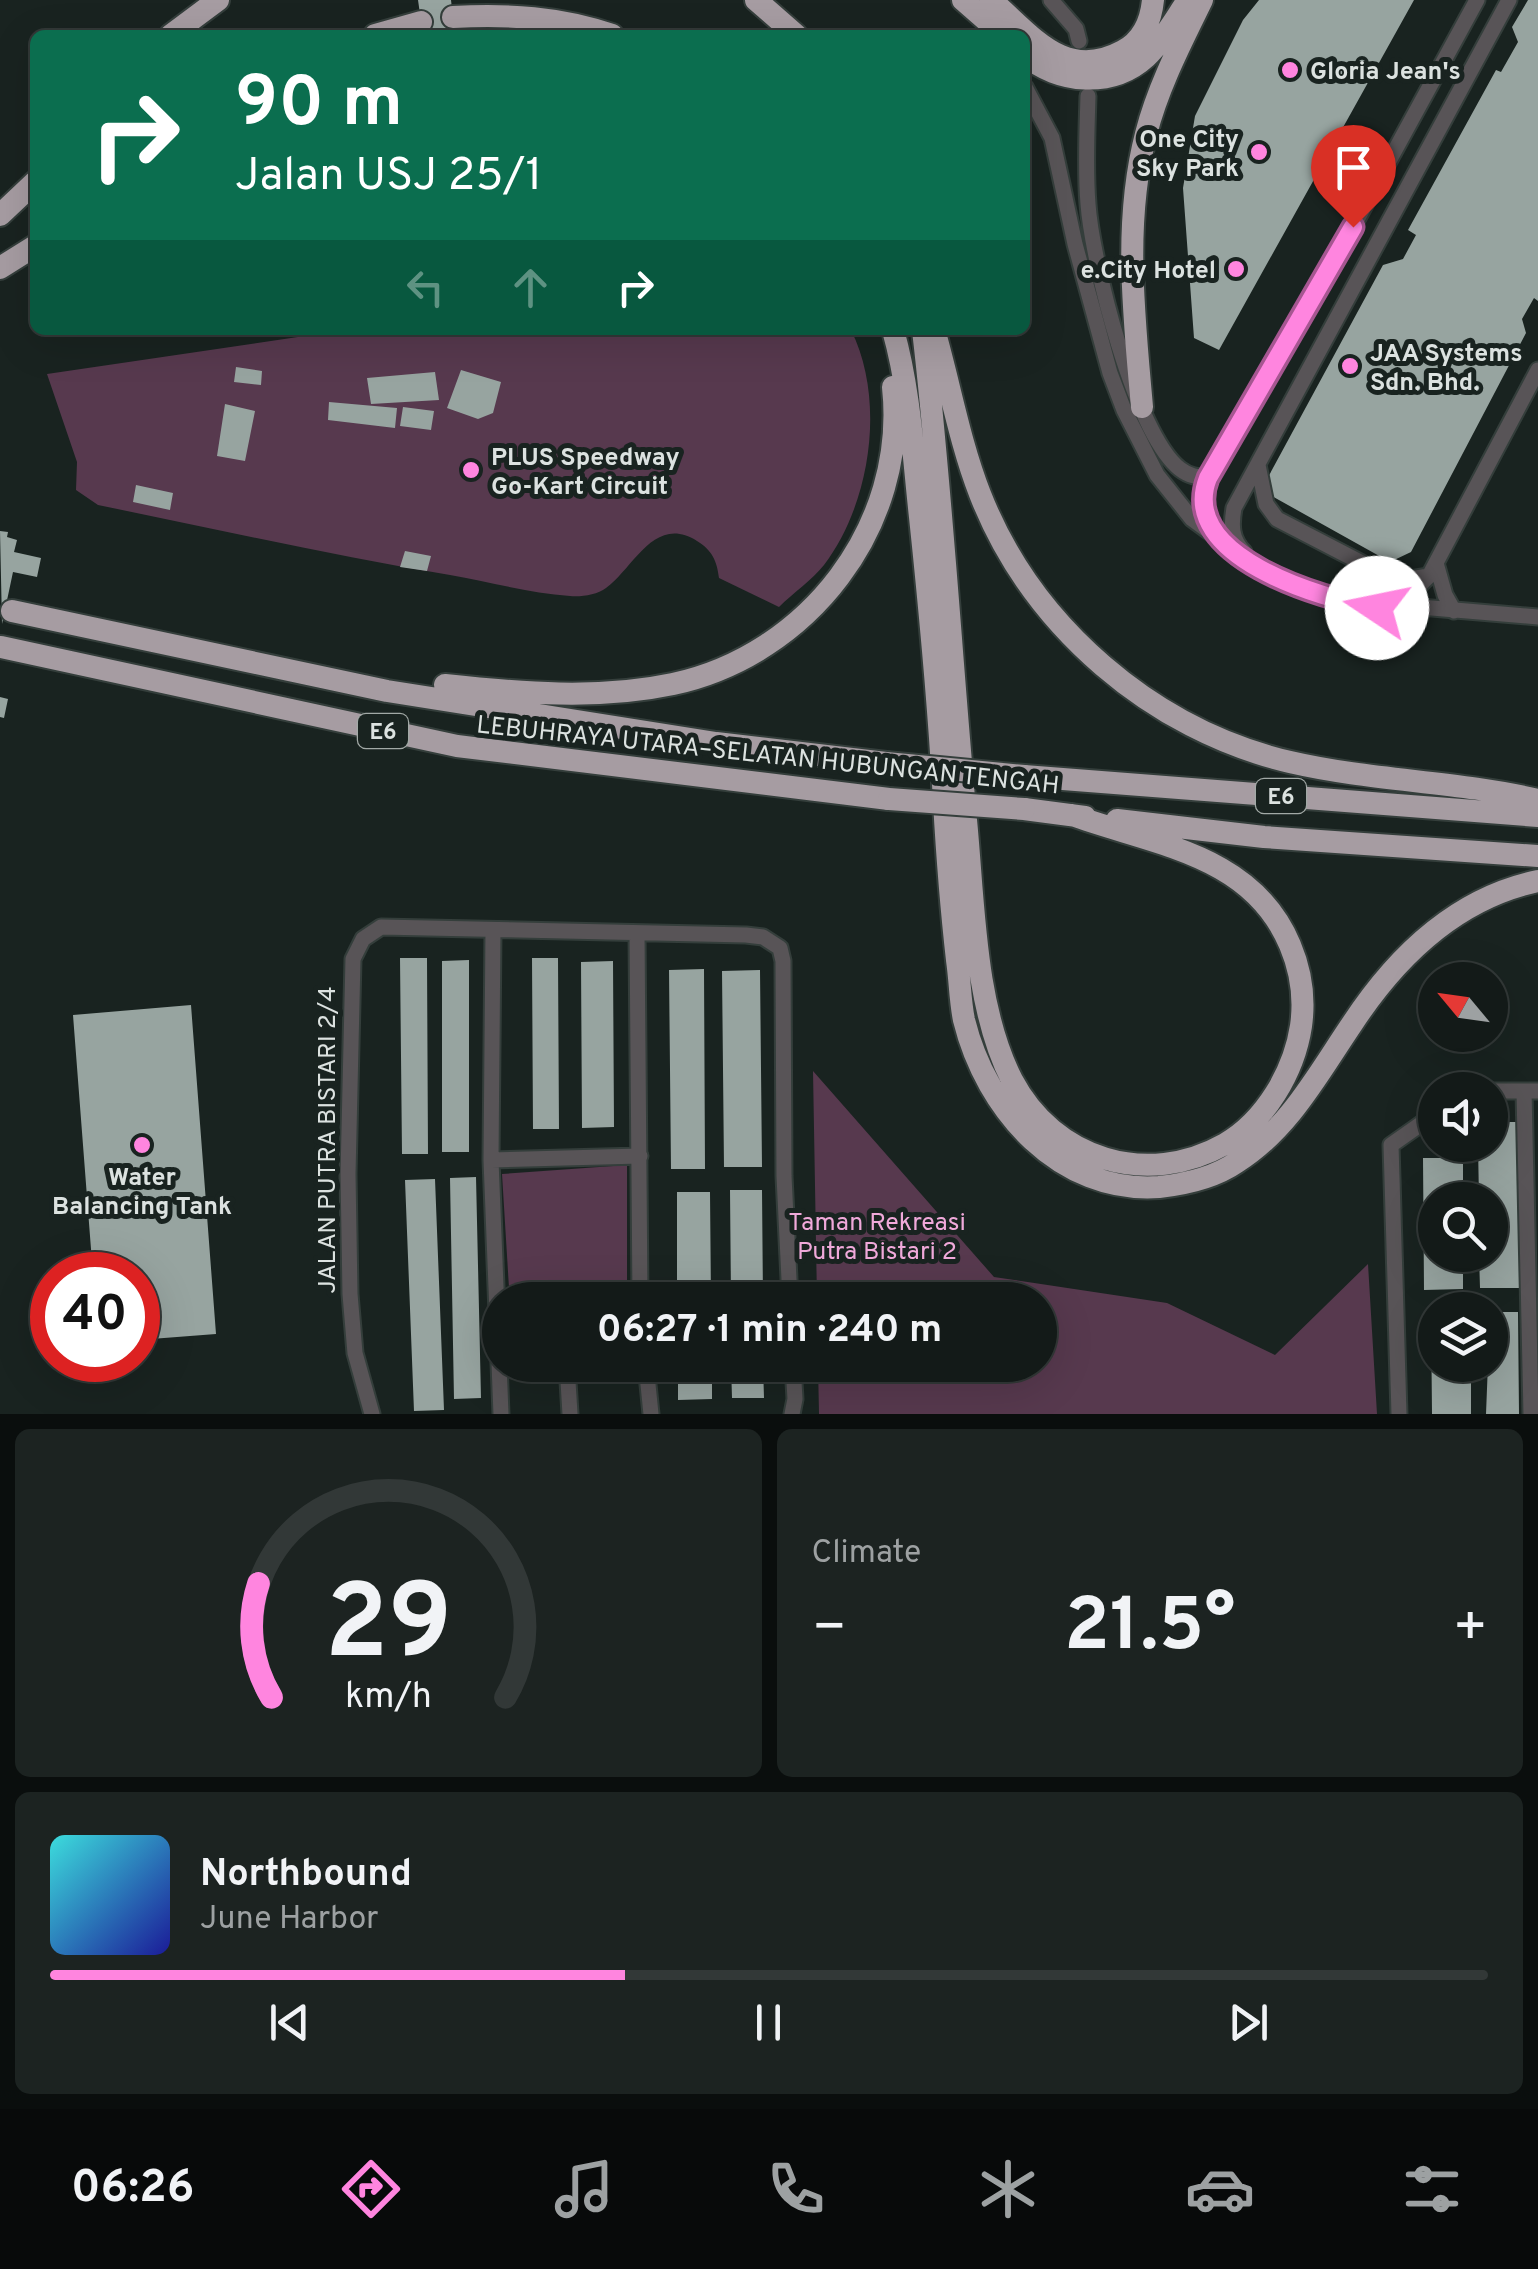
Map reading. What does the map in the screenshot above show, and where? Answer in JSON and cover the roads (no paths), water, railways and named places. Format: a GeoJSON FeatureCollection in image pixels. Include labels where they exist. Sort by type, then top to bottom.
{"type":"FeatureCollection","features":[{"type":"Feature","properties":{"kind":"highway"},"geometry":{"type":"LineString","coordinates":[[181,30],[218,0]]}},
{"type":"Feature","properties":{"kind":"highway"},"geometry":{"type":"LineString","coordinates":[[756,0],[790,30]]}},
{"type":"Feature","properties":{"kind":"highway"},"geometry":{"type":"LineString","coordinates":[[963,0],[998,30]]}},
{"type":"Feature","properties":{"kind":"highway"},"geometry":{"type":"LineString","coordinates":[[991,0],[1023,30]]}},
{"type":"Feature","properties":{"kind":"highway"},"geometry":{"type":"LineString","coordinates":[[1030,37],[1055,54],[1079,62],[1110,58],[1129,48],[1145,30],[1153,0]]}},
{"type":"Feature","properties":{"kind":"highway"},"geometry":{"type":"LineString","coordinates":[[1030,58],[1052,73],[1094,79],[1130,68],[1147,56],[1188,0]]}},
{"type":"Feature","properties":{"kind":"highway"},"geometry":{"type":"LineString","coordinates":[[1142,407],[1132,226],[1138,170],[1147,130],[1174,58],[1202,0]]}},
{"type":"Feature","properties":{"kind":"highway"},"geometry":{"type":"LineString","coordinates":[[453,17],[542,18],[591,30]]}},
{"type":"Feature","properties":{"kind":"highway"},"geometry":{"type":"LineString","coordinates":[[393,30],[421,22]]}},
{"type":"Feature","properties":{"kind":"highway"},"geometry":{"type":"LineString","coordinates":[[0,216],[30,187]]}},
{"type":"Feature","properties":{"kind":"highway"},"geometry":{"type":"LineString","coordinates":[[0,268],[30,249]]}},
{"type":"Feature","properties":{"kind":"highway"},"geometry":{"type":"LineString","coordinates":[[387,690],[436,684],[516,693],[572,694],[674,684],[752,654],[796,625],[832,590],[858,552],[880,502],[891,458],[891,335]]}},
{"type":"Feature","properties":{"kind":"highway"},"geometry":{"type":"LineString","coordinates":[[892,335],[909,409],[938,694],[948,877],[964,1020],[987,1080],[1002,1106],[1031,1140],[1080,1173],[1110,1183],[1146,1188],[1178,1185],[1234,1165],[1258,1148],[1309,1091],[1353,1022],[1402,959],[1436,928],[1469,908],[1498,892],[1538,881]]}},
{"type":"Feature","properties":{"kind":"highway"},"geometry":{"type":"LineString","coordinates":[[923,335],[969,855],[984,986],[1000,1051],[1022,1098],[1040,1119],[1076,1145],[1103,1159],[1127,1165],[1153,1167],[1200,1156],[1251,1125],[1272,1099],[1290,1064],[1300,1029],[1303,992],[1294,954],[1273,912],[1241,880],[1181,849],[1072,815]]}},
{"type":"Feature","properties":{"kind":"highway"},"geometry":{"type":"LineString","coordinates":[[935,335],[980,494],[994,524],[1030,585],[1052,612],[1127,686],[1170,716],[1253,752],[1371,776],[1538,800]]}},
{"type":"Feature","properties":{"kind":"highway","name":"LEBUHRAYA UTARA–SELATAN HUBUNGAN TENGAH"},"geometry":{"type":"LineString","coordinates":[[12,612],[387,690],[716,742],[1024,776],[1538,816]]}},
{"type":"Feature","properties":{"kind":"highway","name":"LEBUHRAYA UTARA–SELATAN HUBUNGAN TENGAH"},"geometry":{"type":"LineString","coordinates":[[1,647],[457,746],[889,798],[1264,837],[1538,856]]}},
{"type":"Feature","properties":{"kind":"street"},"geometry":{"type":"LineString","coordinates":[[947,0],[982,30]]}},
{"type":"Feature","properties":{"kind":"street"},"geometry":{"type":"LineString","coordinates":[[1050,0],[1076,29],[1078,41]]}},
{"type":"Feature","properties":{"kind":"street"},"geometry":{"type":"LineString","coordinates":[[1214,535],[1203,514],[1202,493],[1208,478],[1477,0]]}},
{"type":"Feature","properties":{"kind":"street"},"geometry":{"type":"LineString","coordinates":[[1256,566],[1237,546],[1230,527],[1234,508],[1509,0]]}},
{"type":"Feature","properties":{"kind":"street"},"geometry":{"type":"LineString","coordinates":[[1030,96],[1052,138],[1088,294],[1124,410],[1156,475],[1184,510],[1256,566],[1314,594],[1344,603],[1538,618]]}},
{"type":"Feature","properties":{"kind":"street"},"geometry":{"type":"LineString","coordinates":[[1088,96],[1088,205],[1115,328],[1142,407],[1168,458],[1193,476],[1208,478]]}},
{"type":"Feature","properties":{"kind":"street"},"geometry":{"type":"LineString","coordinates":[[1324,277],[1362,270]]}},
{"type":"Feature","properties":{"kind":"street"},"geometry":{"type":"LineString","coordinates":[[1398,608],[1433,569],[1538,370]]}},
{"type":"Feature","properties":{"kind":"street"},"geometry":{"type":"LineString","coordinates":[[1258,462],[1266,504],[1277,519],[1385,575],[1402,580],[1433,569]]}},
{"type":"Feature","properties":{"kind":"street"},"geometry":{"type":"LineString","coordinates":[[1433,569],[1454,612]]}},
{"type":"Feature","properties":{"kind":"street","name":"JALAN PUTRA BISTARI 2/4"},"geometry":{"type":"LineString","coordinates":[[372,1414],[355,1353],[350,1294],[348,1174],[353,959],[363,939],[381,927],[493,930]]}},
{"type":"Feature","properties":{"kind":"street"},"geometry":{"type":"LineString","coordinates":[[497,1282],[491,1160],[493,930],[746,935],[763,938],[780,948],[789,1282]]}},
{"type":"Feature","properties":{"kind":"street"},"geometry":{"type":"LineString","coordinates":[[637,933],[640,1282]]}},
{"type":"Feature","properties":{"kind":"street"},"geometry":{"type":"LineString","coordinates":[[1531,1091],[1531,1414]]}},
{"type":"Feature","properties":{"kind":"street"},"geometry":{"type":"LineString","coordinates":[[1398,1414],[1391,1145],[1418,1126]]}},
{"type":"Feature","properties":{"kind":"street"},"geometry":{"type":"LineString","coordinates":[[491,1160],[640,1156]]}},
{"type":"Feature","properties":{"kind":"street"},"geometry":{"type":"LineString","coordinates":[[500,1382],[501,1414]]}},
{"type":"Feature","properties":{"kind":"street"},"geometry":{"type":"LineString","coordinates":[[567,1382],[570,1414]]}},
{"type":"Feature","properties":{"kind":"street"},"geometry":{"type":"LineString","coordinates":[[648,1382],[651,1414]]}},
{"type":"Feature","properties":{"kind":"street"},"geometry":{"type":"LineString","coordinates":[[792,1414],[794,1382]]}},
{"type":"Feature","properties":{"kind":"place","name":"Gloria Jean's"},"geometry":{"type":"Point","coordinates":[1290,70]}},
{"type":"Feature","properties":{"kind":"place","name":"One City Sky Park"},"geometry":{"type":"Point","coordinates":[1259,152]}},
{"type":"Feature","properties":{"kind":"place","name":"e.City Hotel"},"geometry":{"type":"Point","coordinates":[1236,269]}},
{"type":"Feature","properties":{"kind":"place","name":"JAA Systems Sdn. Bhd."},"geometry":{"type":"Point","coordinates":[1350,366]}},
{"type":"Feature","properties":{"kind":"place","name":"PLUS Speedway Go-Kart Circuit"},"geometry":{"type":"Point","coordinates":[471,470]}},
{"type":"Feature","properties":{"kind":"place","name":"Water Balancing Tank"},"geometry":{"type":"Point","coordinates":[142,1145]}},
{"type":"Feature","properties":{"kind":"park label","name":"Taman Rekreasi Putra Bistari 2"},"geometry":{"type":"Point","coordinates":[877,1236]}}]}
